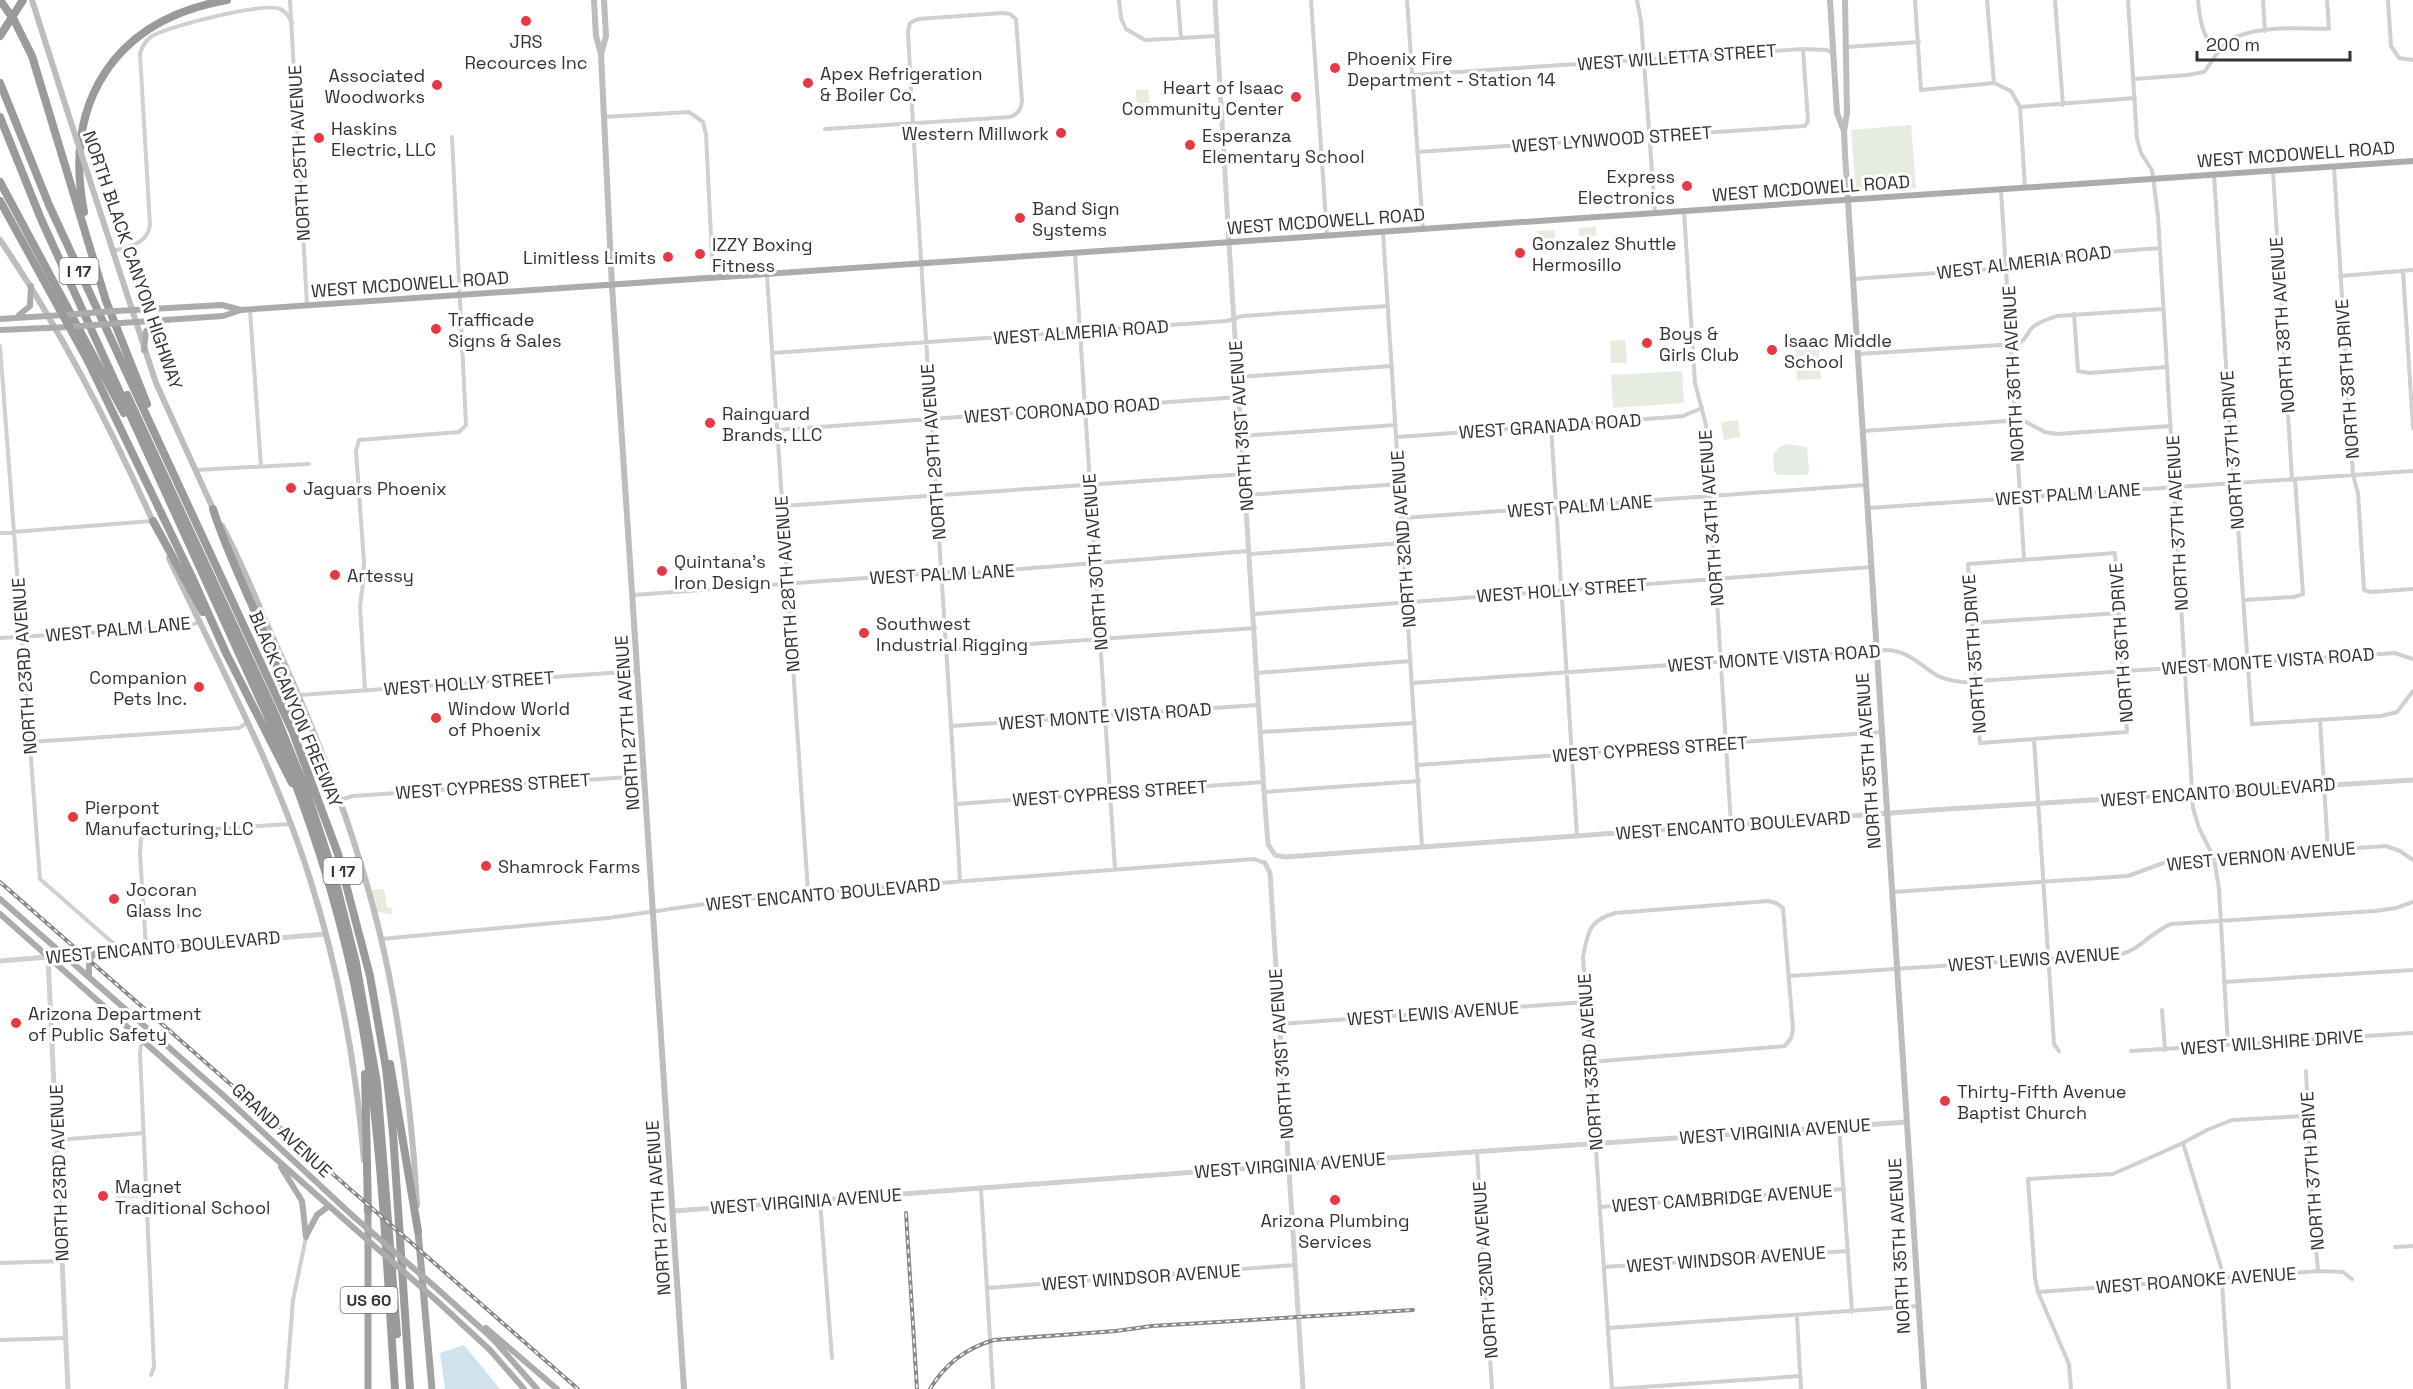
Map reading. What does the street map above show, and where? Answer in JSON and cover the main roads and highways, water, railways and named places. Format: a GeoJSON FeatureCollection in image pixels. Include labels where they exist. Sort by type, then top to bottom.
{"type":"FeatureCollection","features":[{"type":"Feature","properties":{"kind":"highway"},"geometry":{"type":"LineString","coordinates":[[0,0],[19,28],[32,56],[106,301],[167,456]]}},
{"type":"Feature","properties":{"kind":"highway"},"geometry":{"type":"LineString","coordinates":[[0,36],[23,0]]}},
{"type":"Feature","properties":{"kind":"highway"},"geometry":{"type":"LineString","coordinates":[[89,243],[79,176],[79,150],[87,109],[101,78],[119,54],[141,33],[174,15],[224,1]]}},
{"type":"Feature","properties":{"kind":"highway","name":"BLACK CANYON FREEWAY"},"geometry":{"type":"LineString","coordinates":[[0,83],[44,195],[167,456],[292,730],[340,862],[360,933],[378,1017],[393,1133],[410,1389]]}},
{"type":"Feature","properties":{"kind":"highway","name":"BLACK CANYON FREEWAY"},"geometry":{"type":"LineString","coordinates":[[0,117],[36,208],[144,449],[266,712],[304,806],[338,918],[364,1040],[376,1134],[395,1389]]}},
{"type":"Feature","properties":{"kind":"highway"},"geometry":{"type":"LineString","coordinates":[[0,182],[144,449]]}},
{"type":"Feature","properties":{"kind":"highway"},"geometry":{"type":"LineString","coordinates":[[0,201],[87,359],[226,653],[304,806]]}},
{"type":"Feature","properties":{"kind":"highway"},"geometry":{"type":"LineString","coordinates":[[36,208],[42,211],[276,716],[306,790],[334,875],[356,963],[377,1083],[385,1161],[400,1389]]}},
{"type":"Feature","properties":{"kind":"highway"},"geometry":{"type":"LineString","coordinates":[[213,509],[221,535],[278,669],[286,692],[292,730]]}},
{"type":"Feature","properties":{"kind":"highway"},"geometry":{"type":"LineString","coordinates":[[153,521],[226,653]]}},
{"type":"Feature","properties":{"kind":"highway"},"geometry":{"type":"LineString","coordinates":[[378,1017],[395,1088],[418,1231]]}},
{"type":"Feature","properties":{"kind":"highway","name":"US 60"},"geometry":{"type":"LineString","coordinates":[[364,1040],[368,1211],[368,1389]]}},
{"type":"Feature","properties":{"kind":"highway","name":"NORTH BLACK CANYON HIGHWAY"},"geometry":{"type":"LineString","coordinates":[[418,1231],[432,1389]]}},
{"type":"Feature","properties":{"kind":"main road","name":"NORTH BLACK CANYON HIGHWAY"},"geometry":{"type":"LineString","coordinates":[[32,0],[156,383],[300,695],[340,800],[381,939],[403,1058],[418,1231]]}},
{"type":"Feature","properties":{"kind":"main road","name":"NORTH 27TH AVENUE"},"geometry":{"type":"LineString","coordinates":[[594,0],[596,36],[601,54],[612,286],[646,776],[684,1389]]}},
{"type":"Feature","properties":{"kind":"main road","name":"NORTH 27TH AVENUE"},"geometry":{"type":"LineString","coordinates":[[601,54],[606,36],[604,0]]}},
{"type":"Feature","properties":{"kind":"main road","name":"NORTH 35TH AVENUE"},"geometry":{"type":"LineString","coordinates":[[1830,0],[1837,113],[1844,131]]}},
{"type":"Feature","properties":{"kind":"main road","name":"NORTH 35TH AVENUE"},"geometry":{"type":"LineString","coordinates":[[1845,0],[1847,113],[1844,131],[1852,279],[1923,1389]]}},
{"type":"Feature","properties":{"kind":"main road","name":"WEST MCDOWELL ROAD"},"geometry":{"type":"LineString","coordinates":[[0,319],[222,305],[250,310],[2413,161]]}},
{"type":"Feature","properties":{"kind":"main road"},"geometry":{"type":"LineString","coordinates":[[0,240],[31,286],[88,388],[272,776],[310,877],[326,934],[352,1056],[361,1125],[368,1211]]}},
{"type":"Feature","properties":{"kind":"main road"},"geometry":{"type":"LineString","coordinates":[[13,318],[29,308],[32,299],[31,286]]}},
{"type":"Feature","properties":{"kind":"main road","name":"WEST MCDOWELL ROAD"},"geometry":{"type":"LineString","coordinates":[[0,330],[223,316],[242,310]]}},
{"type":"Feature","properties":{"kind":"main road"},"geometry":{"type":"LineString","coordinates":[[144,350],[146,331],[162,320]]}},
{"type":"Feature","properties":{"kind":"main road","name":"GRAND AVENUE"},"geometry":{"type":"LineString","coordinates":[[0,898],[150,1030],[354,1217],[457,1306],[504,1350],[537,1389]]}},
{"type":"Feature","properties":{"kind":"main road","name":"GRAND AVENUE"},"geometry":{"type":"LineString","coordinates":[[0,914],[436,1300],[490,1350],[524,1389]]}},
{"type":"Feature","properties":{"kind":"main road"},"geometry":{"type":"LineString","coordinates":[[89,977],[88,960],[96,952]]}},
{"type":"Feature","properties":{"kind":"main road"},"geometry":{"type":"LineString","coordinates":[[276,1159],[302,1201],[306,1237],[317,1215],[329,1206]]}},
{"type":"Feature","properties":{"kind":"main road"},"geometry":{"type":"LineString","coordinates":[[457,1306],[489,1330],[557,1389]]}},
{"type":"Feature","properties":{"kind":"water"},"geometry":{"type":"Polygon","coordinates":[[[464,1345],[500,1389],[445,1389],[440,1353],[464,1345]]]}},
{"type":"Feature","properties":{"kind":"railway"},"geometry":{"type":"LineString","coordinates":[[0,882],[578,1389]]}},
{"type":"Feature","properties":{"kind":"railway"},"geometry":{"type":"LineString","coordinates":[[906,1213],[917,1389]]}},
{"type":"Feature","properties":{"kind":"railway"},"geometry":{"type":"LineString","coordinates":[[930,1389],[942,1372],[957,1358],[965,1352],[994,1340],[1116,1331],[1152,1326],[1413,1310]]}},
{"type":"Feature","properties":{"kind":"place","name":"JRS Recources Inc"},"geometry":{"type":"Point","coordinates":[526,21]}},
{"type":"Feature","properties":{"kind":"place","name":"Phoenix Fire Department - Station 14"},"geometry":{"type":"Point","coordinates":[1335,68]}},
{"type":"Feature","properties":{"kind":"place","name":"Apex Refrigeration & Boiler Co."},"geometry":{"type":"Point","coordinates":[808,83]}},
{"type":"Feature","properties":{"kind":"place","name":"Associated Woodworks"},"geometry":{"type":"Point","coordinates":[437,85]}},
{"type":"Feature","properties":{"kind":"place","name":"Heart of Isaac Community Center"},"geometry":{"type":"Point","coordinates":[1296,97]}},
{"type":"Feature","properties":{"kind":"place","name":"Western Millwork"},"geometry":{"type":"Point","coordinates":[1061,133]}},
{"type":"Feature","properties":{"kind":"place","name":"Haskins Electric, LLC"},"geometry":{"type":"Point","coordinates":[319,138]}},
{"type":"Feature","properties":{"kind":"place","name":"Esperanza Elementary School"},"geometry":{"type":"Point","coordinates":[1190,145]}},
{"type":"Feature","properties":{"kind":"place","name":"Express Electronics"},"geometry":{"type":"Point","coordinates":[1687,186]}},
{"type":"Feature","properties":{"kind":"place","name":"Band Sign Systems"},"geometry":{"type":"Point","coordinates":[1020,218]}},
{"type":"Feature","properties":{"kind":"place","name":"Gonzalez Shuttle Hermosillo"},"geometry":{"type":"Point","coordinates":[1520,253]}},
{"type":"Feature","properties":{"kind":"place","name":"IZZY Boxing Fitness"},"geometry":{"type":"Point","coordinates":[700,254]}},
{"type":"Feature","properties":{"kind":"place","name":"Limitless Limits"},"geometry":{"type":"Point","coordinates":[668,257]}},
{"type":"Feature","properties":{"kind":"place","name":"Trafficade Signs & Sales"},"geometry":{"type":"Point","coordinates":[436,329]}},
{"type":"Feature","properties":{"kind":"place","name":"Boys & Girls Club"},"geometry":{"type":"Point","coordinates":[1647,343]}},
{"type":"Feature","properties":{"kind":"place","name":"Isaac Middle School"},"geometry":{"type":"Point","coordinates":[1772,350]}},
{"type":"Feature","properties":{"kind":"place","name":"Rainguard Brands, LLC"},"geometry":{"type":"Point","coordinates":[710,423]}},
{"type":"Feature","properties":{"kind":"place","name":"Jaguars Phoenix"},"geometry":{"type":"Point","coordinates":[291,488]}},
{"type":"Feature","properties":{"kind":"place","name":"Quintana's Iron Design"},"geometry":{"type":"Point","coordinates":[662,571]}},
{"type":"Feature","properties":{"kind":"place","name":"Artessy"},"geometry":{"type":"Point","coordinates":[335,575]}},
{"type":"Feature","properties":{"kind":"place","name":"Southwest Industrial Rigging"},"geometry":{"type":"Point","coordinates":[864,633]}},
{"type":"Feature","properties":{"kind":"place","name":"Companion Pets Inc."},"geometry":{"type":"Point","coordinates":[199,687]}},
{"type":"Feature","properties":{"kind":"place","name":"Window World of Phoenix"},"geometry":{"type":"Point","coordinates":[436,718]}},
{"type":"Feature","properties":{"kind":"place","name":"Pierpont Manufacturing, LLC"},"geometry":{"type":"Point","coordinates":[73,817]}},
{"type":"Feature","properties":{"kind":"place","name":"Shamrock Farms"},"geometry":{"type":"Point","coordinates":[486,866]}},
{"type":"Feature","properties":{"kind":"place","name":"Jocoran Glass Inc"},"geometry":{"type":"Point","coordinates":[114,899]}},
{"type":"Feature","properties":{"kind":"place","name":"Arizona Department of Public Safety"},"geometry":{"type":"Point","coordinates":[16,1023]}},
{"type":"Feature","properties":{"kind":"place","name":"Thirty-Fifth Avenue Baptist Church"},"geometry":{"type":"Point","coordinates":[1945,1101]}},
{"type":"Feature","properties":{"kind":"place","name":"Magnet Traditional School"},"geometry":{"type":"Point","coordinates":[103,1196]}},
{"type":"Feature","properties":{"kind":"place","name":"Arizona Plumbing Services"},"geometry":{"type":"Point","coordinates":[1335,1200]}}]}
